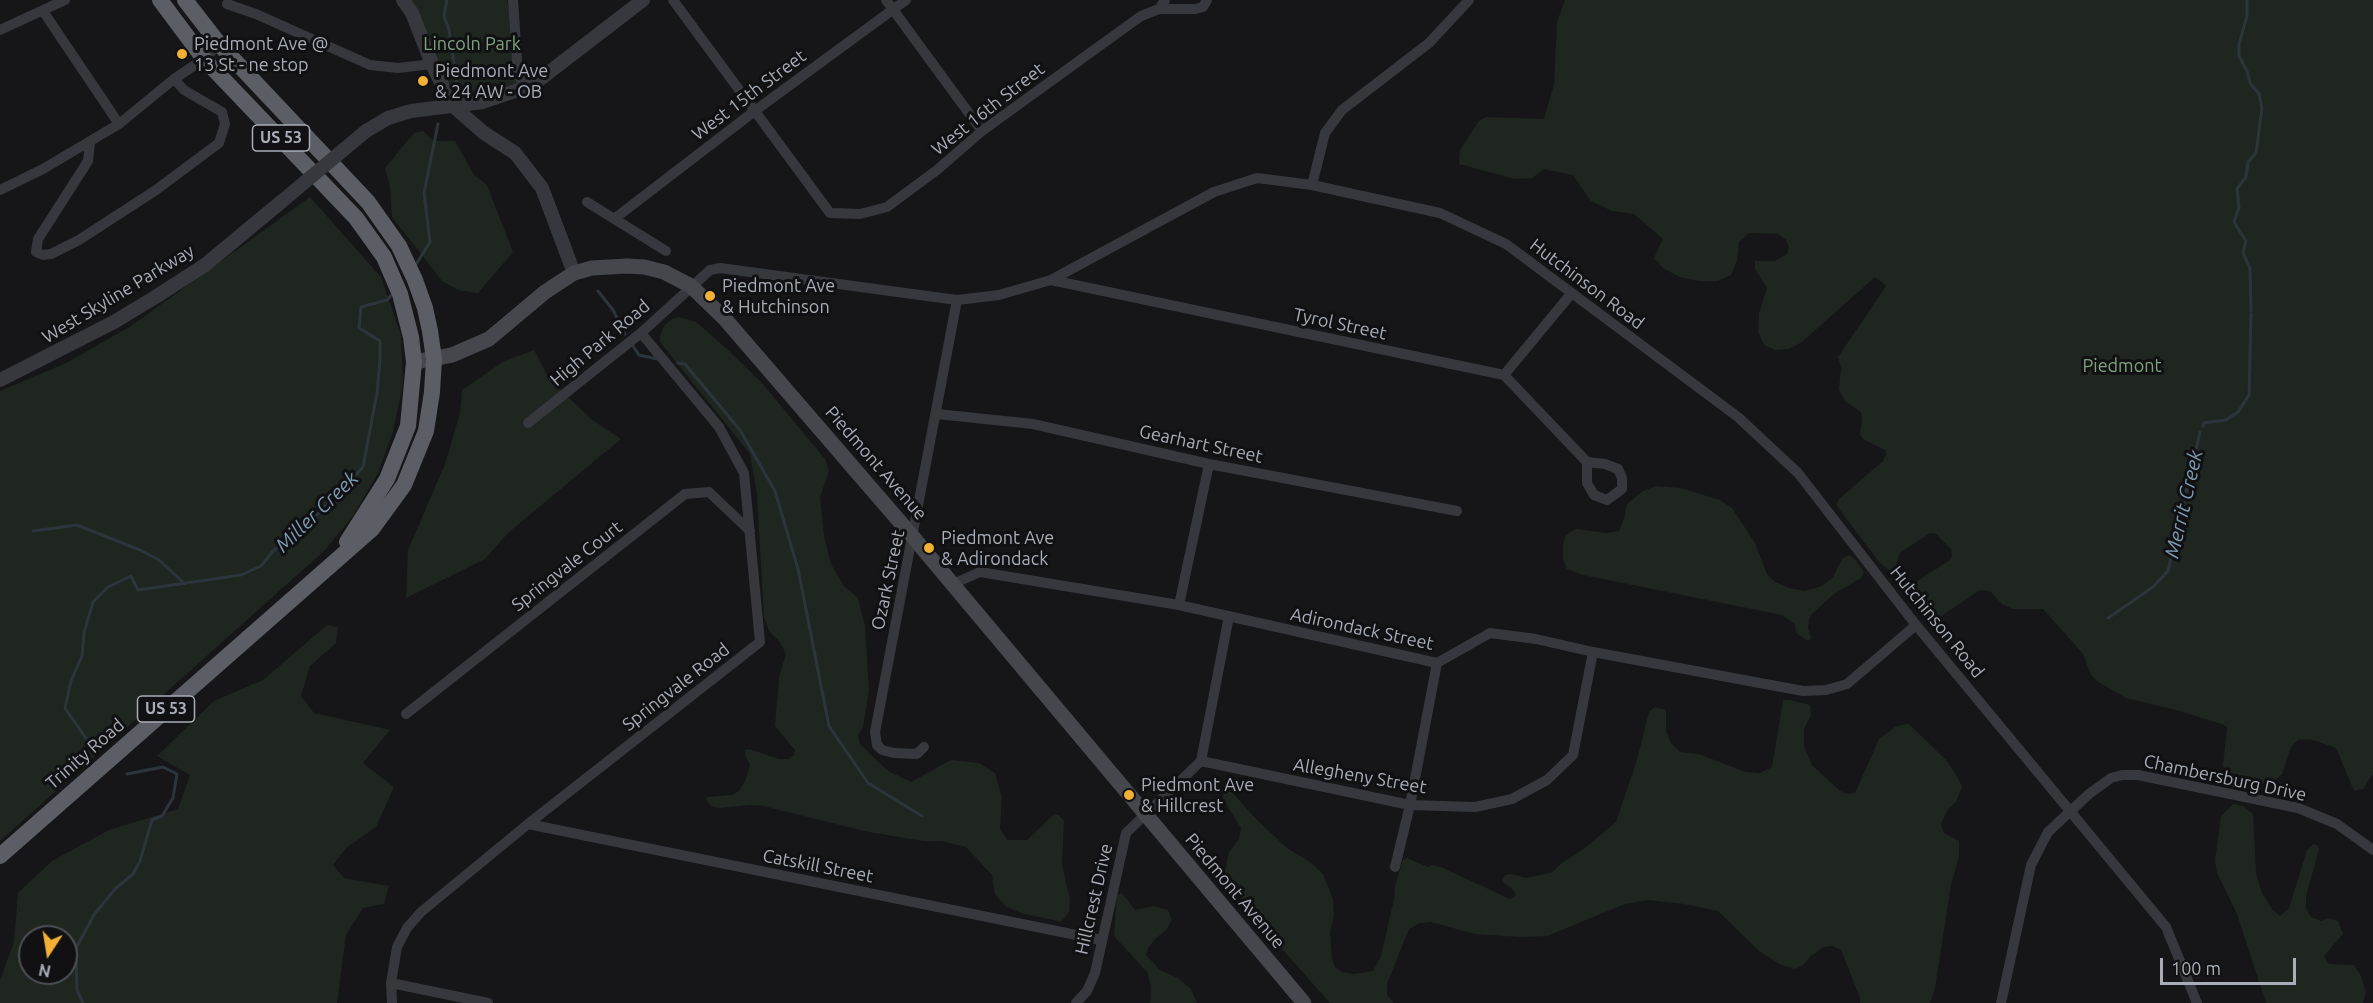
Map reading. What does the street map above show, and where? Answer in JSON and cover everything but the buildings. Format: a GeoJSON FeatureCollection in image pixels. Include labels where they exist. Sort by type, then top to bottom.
{"type":"FeatureCollection","features":[{"type":"Feature","properties":{"kind":"highway","name":"US 53"},"geometry":{"type":"LineString","coordinates":[[160,0],[204,59],[356,218],[384,257],[398,287],[411,337],[414,362]]}},
{"type":"Feature","properties":{"kind":"highway","name":"US 53"},"geometry":{"type":"LineString","coordinates":[[186,0],[219,44],[368,202],[399,246],[425,308],[434,359]]}},
{"type":"Feature","properties":{"kind":"highway","name":"Trinity Road"},"geometry":{"type":"LineString","coordinates":[[0,856],[372,529],[404,485],[426,431],[434,359]]}},
{"type":"Feature","properties":{"kind":"highway","name":"Trinity Road"},"geometry":{"type":"LineString","coordinates":[[332,562],[370,508],[394,465],[408,426],[414,362]]}},
{"type":"Feature","properties":{"kind":"main road","name":"Piedmont Avenue"},"geometry":{"type":"LineString","coordinates":[[414,362],[470,349],[489,339],[545,292],[574,273],[608,266],[644,267],[664,272],[691,286],[725,319],[914,537],[1304,1003]]}},
{"type":"Feature","properties":{"kind":"street"},"geometry":{"type":"LineString","coordinates":[[0,30],[65,0]]}},
{"type":"Feature","properties":{"kind":"street"},"geometry":{"type":"LineString","coordinates":[[403,0],[412,13],[432,64],[452,105],[484,133],[515,153],[542,188],[574,273]]}},
{"type":"Feature","properties":{"kind":"street"},"geometry":{"type":"LineString","coordinates":[[513,0],[518,73],[524,88]]}},
{"type":"Feature","properties":{"kind":"street","name":"West Skyline Parkway"},"geometry":{"type":"LineString","coordinates":[[0,380],[114,322],[205,265],[366,131],[388,118],[411,111],[483,102],[524,88],[539,80],[643,0]]}},
{"type":"Feature","properties":{"kind":"street"},"geometry":{"type":"LineString","coordinates":[[673,0],[756,110]]}},
{"type":"Feature","properties":{"kind":"street"},"geometry":{"type":"LineString","coordinates":[[886,0],[982,131]]}},
{"type":"Feature","properties":{"kind":"street","name":"West 15th Street"},"geometry":{"type":"LineString","coordinates":[[614,219],[756,110],[906,0]]}},
{"type":"Feature","properties":{"kind":"street","name":"West 16th Street"},"geometry":{"type":"LineString","coordinates":[[756,110],[830,213],[860,214],[887,207],[937,170],[982,131],[1141,16],[1162,5],[1195,9],[1203,7],[1207,0]]}},
{"type":"Feature","properties":{"kind":"street"},"geometry":{"type":"LineString","coordinates":[[1312,185],[1325,133],[1342,110],[1429,43],[1469,0]]}},
{"type":"Feature","properties":{"kind":"street"},"geometry":{"type":"LineString","coordinates":[[227,4],[256,14],[370,65],[398,68],[432,64]]}},
{"type":"Feature","properties":{"kind":"street"},"geometry":{"type":"LineString","coordinates":[[43,11],[119,124]]}},
{"type":"Feature","properties":{"kind":"street"},"geometry":{"type":"LineString","coordinates":[[0,190],[119,124],[174,79],[204,59],[219,44]]}},
{"type":"Feature","properties":{"kind":"street"},"geometry":{"type":"LineString","coordinates":[[90,142],[88,161],[38,239],[36,252],[43,255],[51,254],[79,240],[156,190],[219,143],[225,124],[222,112],[184,90],[174,79]]}},
{"type":"Feature","properties":{"kind":"street","name":"Hutchinson Road"},"geometry":{"type":"LineString","coordinates":[[691,286],[710,270],[720,268],[957,300],[999,295],[1051,280],[1214,192],[1257,178],[1312,185],[1440,213],[1506,244],[1738,417],[1798,473],[1916,625],[2166,927],[2198,1003]]}},
{"type":"Feature","properties":{"kind":"street"},"geometry":{"type":"LineString","coordinates":[[587,202],[666,251]]}},
{"type":"Feature","properties":{"kind":"street","name":"Tyrol Street"},"geometry":{"type":"LineString","coordinates":[[1051,280],[1504,375]]}},
{"type":"Feature","properties":{"kind":"street","name":"High Park Road"},"geometry":{"type":"LineString","coordinates":[[528,423],[641,333],[691,286]]}},
{"type":"Feature","properties":{"kind":"street"},"geometry":{"type":"LineString","coordinates":[[1571,294],[1504,375],[1587,462]]}},
{"type":"Feature","properties":{"kind":"street","name":"Ozark Street"},"geometry":{"type":"LineString","coordinates":[[924,747],[917,754],[882,750],[877,745],[875,732],[881,691],[914,537],[957,300]]}},
{"type":"Feature","properties":{"kind":"street","name":"Springvale Road"},"geometry":{"type":"LineString","coordinates":[[392,1003],[391,983],[398,946],[407,928],[421,912],[528,824],[760,642],[744,473],[719,427],[641,333]]}},
{"type":"Feature","properties":{"kind":"street","name":"Gearhart Street"},"geometry":{"type":"LineString","coordinates":[[937,414],[1033,424],[1209,464],[1457,512]]}},
{"type":"Feature","properties":{"kind":"street"},"geometry":{"type":"LineString","coordinates":[[1179,605],[1209,464]]}},
{"type":"Feature","properties":{"kind":"street","name":"Springvale Court"},"geometry":{"type":"LineString","coordinates":[[406,714],[685,494],[709,492],[750,531]]}},
{"type":"Feature","properties":{"kind":"street","name":"Adirondack Street"},"geometry":{"type":"LineString","coordinates":[[953,584],[980,573],[1179,605],[1437,663],[1490,633],[1536,639],[1593,652],[1803,691],[1826,690],[1847,684],[1916,625]]}},
{"type":"Feature","properties":{"kind":"street"},"geometry":{"type":"LineString","coordinates":[[1201,761],[1229,616]]}},
{"type":"Feature","properties":{"kind":"street","name":"Allegheny Street"},"geometry":{"type":"LineString","coordinates":[[1201,761],[1410,805],[1475,807],[1512,799],[1547,780],[1573,755],[1593,652]]}},
{"type":"Feature","properties":{"kind":"street"},"geometry":{"type":"LineString","coordinates":[[1395,867],[1410,805],[1437,663]]}},
{"type":"Feature","properties":{"kind":"street","name":"Hillcrest Drive"},"geometry":{"type":"LineString","coordinates":[[1076,1003],[1088,991],[1095,973],[1126,833],[1201,761]]}},
{"type":"Feature","properties":{"kind":"street","name":"Chambersburg Drive"},"geometry":{"type":"LineString","coordinates":[[2001,1003],[2031,865],[2048,832],[2089,794],[2111,778],[2138,775],[2298,808],[2337,824],[2373,850]]}},
{"type":"Feature","properties":{"kind":"street","name":"Catskill Street"},"geometry":{"type":"LineString","coordinates":[[528,824],[1101,940]]}},
{"type":"Feature","properties":{"kind":"street"},"geometry":{"type":"LineString","coordinates":[[391,983],[488,1003]]}},
{"type":"Feature","properties":{"kind":"green space","name":"Lincoln Park"},"geometry":{"type":"Polygon","coordinates":[[[403,0],[507,0],[524,88],[452,105],[403,0]]]}},
{"type":"Feature","properties":{"kind":"green space","name":"Piedmont"},"geometry":{"type":"Polygon","coordinates":[[[1565,0],[2373,0],[2373,774],[2363,789],[2354,791],[2336,748],[2310,739],[2298,740],[2291,747],[2282,774],[2272,783],[2254,784],[2236,781],[2226,775],[2223,765],[2227,727],[2176,710],[2126,698],[2098,682],[2091,675],[2083,654],[2043,609],[2013,609],[2002,604],[1991,592],[1984,590],[1978,591],[1936,620],[1927,621],[1922,616],[1905,595],[1905,589],[1950,560],[1951,549],[1936,534],[1930,533],[1900,553],[1894,570],[1890,571],[1879,562],[1836,505],[1839,499],[1883,461],[1886,455],[1885,450],[1863,439],[1860,434],[1861,412],[1845,401],[1839,390],[1841,368],[1838,357],[1886,286],[1875,277],[1802,342],[1789,349],[1775,350],[1764,345],[1758,332],[1759,313],[1767,288],[1755,269],[1755,261],[1775,261],[1787,254],[1789,248],[1786,240],[1778,234],[1749,233],[1739,242],[1737,261],[1731,275],[1718,281],[1699,281],[1680,277],[1664,269],[1654,258],[1663,239],[1634,214],[1612,211],[1591,201],[1573,175],[1544,169],[1532,178],[1515,179],[1459,164],[1460,150],[1478,122],[1486,117],[1544,119],[1554,84],[1557,22],[1565,0]]]}},
{"type":"Feature","properties":{"kind":"green space"},"geometry":{"type":"Polygon","coordinates":[[[423,131],[434,141],[455,141],[474,175],[487,185],[513,252],[478,293],[458,290],[442,281],[392,217],[390,186],[385,168],[414,133],[423,131]]]}},
{"type":"Feature","properties":{"kind":"green space"},"geometry":{"type":"Polygon","coordinates":[[[310,197],[381,277],[401,335],[403,384],[393,432],[378,473],[353,516],[324,551],[0,841],[0,391],[66,363],[131,326],[310,197]]]}},
{"type":"Feature","properties":{"kind":"green space"},"geometry":{"type":"Polygon","coordinates":[[[679,317],[696,322],[762,383],[825,459],[829,471],[820,497],[824,536],[831,564],[844,586],[858,598],[865,626],[869,690],[863,727],[858,736],[860,744],[888,771],[911,782],[951,760],[979,763],[995,773],[1002,797],[1000,829],[1007,840],[1027,840],[1054,814],[1059,815],[1064,821],[1062,864],[1070,900],[1069,912],[1061,922],[1021,913],[1005,906],[995,894],[992,875],[966,847],[941,841],[923,841],[869,832],[763,806],[718,808],[710,805],[706,800],[707,797],[732,795],[739,791],[750,765],[745,750],[749,749],[779,759],[789,759],[794,755],[795,750],[775,726],[779,677],[786,654],[780,642],[769,631],[764,617],[757,495],[750,454],[660,342],[664,326],[670,320],[679,317]]]}},
{"type":"Feature","properties":{"kind":"green space"},"geometry":{"type":"Polygon","coordinates":[[[534,350],[549,378],[591,419],[621,439],[509,532],[485,559],[406,598],[408,550],[445,464],[460,413],[462,390],[504,361],[534,350]]]}},
{"type":"Feature","properties":{"kind":"green space"},"geometry":{"type":"Polygon","coordinates":[[[1656,486],[1680,488],[1720,500],[1732,508],[1755,543],[1767,574],[1775,582],[1789,588],[1805,591],[1822,586],[1833,577],[1842,559],[1849,555],[1856,560],[1864,572],[1861,578],[1834,594],[1812,614],[1808,628],[1811,638],[1808,641],[1796,633],[1795,624],[1782,615],[1583,575],[1567,569],[1563,559],[1563,544],[1566,535],[1576,529],[1606,533],[1619,531],[1627,504],[1643,491],[1656,486]]]}},
{"type":"Feature","properties":{"kind":"green space"},"geometry":{"type":"Polygon","coordinates":[[[327,625],[338,627],[336,643],[310,666],[301,696],[314,713],[390,730],[363,763],[394,787],[376,827],[346,848],[333,865],[344,878],[389,886],[384,904],[363,908],[346,935],[337,1003],[0,1003],[0,980],[14,942],[18,893],[52,861],[109,830],[178,809],[190,775],[157,756],[214,701],[263,680],[327,625]]]}},
{"type":"Feature","properties":{"kind":"green space"},"geometry":{"type":"Polygon","coordinates":[[[1783,700],[1810,705],[1811,715],[1804,729],[1804,746],[1812,765],[1840,791],[1848,794],[1855,793],[1879,739],[1895,727],[1908,723],[1947,761],[1959,780],[1962,787],[1956,802],[1948,809],[1941,824],[1944,833],[1959,841],[1959,857],[1951,885],[1935,988],[1930,1003],[1860,1003],[1841,950],[1833,946],[1824,947],[1795,969],[1781,965],[1759,951],[1718,911],[1648,900],[1625,904],[1547,936],[1475,934],[1431,922],[1420,923],[1409,929],[1387,984],[1387,995],[1394,1003],[1330,1003],[1259,923],[1224,875],[1229,852],[1239,839],[1241,828],[1223,799],[1223,792],[1226,790],[1233,793],[1256,819],[1287,848],[1310,862],[1323,874],[1333,899],[1334,916],[1330,932],[1332,959],[1335,967],[1342,972],[1354,974],[1373,971],[1381,956],[1395,886],[1403,860],[1407,858],[1428,867],[1432,865],[1441,867],[1510,899],[1516,895],[1502,881],[1505,875],[1512,874],[1525,878],[1551,873],[1616,822],[1636,763],[1649,712],[1655,707],[1666,710],[1666,731],[1671,743],[1680,752],[1699,754],[1745,772],[1760,773],[1772,767],[1783,700]]]}},
{"type":"Feature","properties":{"kind":"green space"},"geometry":{"type":"Polygon","coordinates":[[[2233,804],[2243,806],[2253,814],[2256,873],[2262,893],[2272,909],[2280,916],[2289,908],[2307,850],[2314,844],[2318,846],[2319,850],[2306,896],[2306,909],[2311,917],[2321,921],[2328,918],[2338,921],[2343,934],[2324,956],[2329,964],[2354,965],[2361,976],[2366,992],[2363,1003],[2266,1003],[2237,914],[2217,873],[2215,861],[2221,816],[2233,804]]]}},
{"type":"Feature","properties":{"kind":"green space"},"geometry":{"type":"Polygon","coordinates":[[[1122,893],[1135,910],[1154,906],[1168,910],[1172,920],[1166,930],[1148,948],[1146,955],[1160,970],[1178,978],[1191,989],[1197,1003],[1150,1003],[1151,986],[1147,972],[1114,936],[1117,895],[1122,893]]]}},
{"type":"Feature","properties":{"kind":"waterway","name":"Miller Creek"},"geometry":{"type":"LineString","coordinates":[[447,0],[444,16],[449,30],[457,84]]}},
{"type":"Feature","properties":{"kind":"waterway","name":"Merrit Creek"},"geometry":{"type":"LineString","coordinates":[[2247,0],[2247,16],[2239,44],[2239,56],[2250,83],[2259,94],[2262,108],[2256,153],[2248,162],[2246,177],[2237,189],[2239,207],[2234,222],[2246,241],[2243,253],[2250,268],[2251,311]]}},
{"type":"Feature","properties":{"kind":"waterway","name":"Miller Creek"},"geometry":{"type":"LineString","coordinates":[[415,266],[430,242],[424,193],[438,124]]}},
{"type":"Feature","properties":{"kind":"waterway"},"geometry":{"type":"LineString","coordinates":[[598,291],[613,310],[625,334]]}},
{"type":"Feature","properties":{"kind":"waterway","name":"Miller Creek"},"geometry":{"type":"LineString","coordinates":[[90,744],[65,708],[71,681],[82,656],[84,633],[93,602],[108,587],[131,576],[138,590],[241,575],[261,566],[274,550],[298,533],[341,491],[363,467],[377,393],[380,341],[359,328],[361,307],[387,300],[394,292]]}},
{"type":"Feature","properties":{"kind":"waterway","name":"Merrit Creek"},"geometry":{"type":"LineString","coordinates":[[2203,426],[2204,423],[2226,420],[2238,412],[2249,395],[2251,314]]}},
{"type":"Feature","properties":{"kind":"waterway"},"geometry":{"type":"LineString","coordinates":[[633,346],[639,355],[657,359]]}},
{"type":"Feature","properties":{"kind":"waterway"},"geometry":{"type":"LineString","coordinates":[[678,363],[685,364],[740,430],[775,491],[798,569],[829,726],[868,783],[922,816]]}},
{"type":"Feature","properties":{"kind":"waterway","name":"Merrit Creek"},"geometry":{"type":"LineString","coordinates":[[2108,618],[2153,587],[2168,571],[2200,432]]}},
{"type":"Feature","properties":{"kind":"waterway"},"geometry":{"type":"LineString","coordinates":[[33,531],[77,525],[159,560],[185,584]]}},
{"type":"Feature","properties":{"kind":"waterway","name":"Miller Creek"},"geometry":{"type":"LineString","coordinates":[[83,1003],[77,990],[76,948],[94,915],[115,889],[133,874],[140,861],[152,820],[162,816],[173,798],[177,774],[163,767],[127,774]]}},
{"type":"Feature","properties":{"kind":"place","name":"Piedmont Ave @ 13 St - ne stop"},"geometry":{"type":"Point","coordinates":[182,54]}},
{"type":"Feature","properties":{"kind":"place","name":"Piedmont Ave & 24 AW - OB"},"geometry":{"type":"Point","coordinates":[423,81]}},
{"type":"Feature","properties":{"kind":"place","name":"Piedmont Ave & Hutchinson"},"geometry":{"type":"Point","coordinates":[710,296]}},
{"type":"Feature","properties":{"kind":"place","name":"Piedmont Ave & Adirondack"},"geometry":{"type":"Point","coordinates":[929,548]}},
{"type":"Feature","properties":{"kind":"place","name":"Piedmont Ave & Hillcrest"},"geometry":{"type":"Point","coordinates":[1129,795]}}]}
